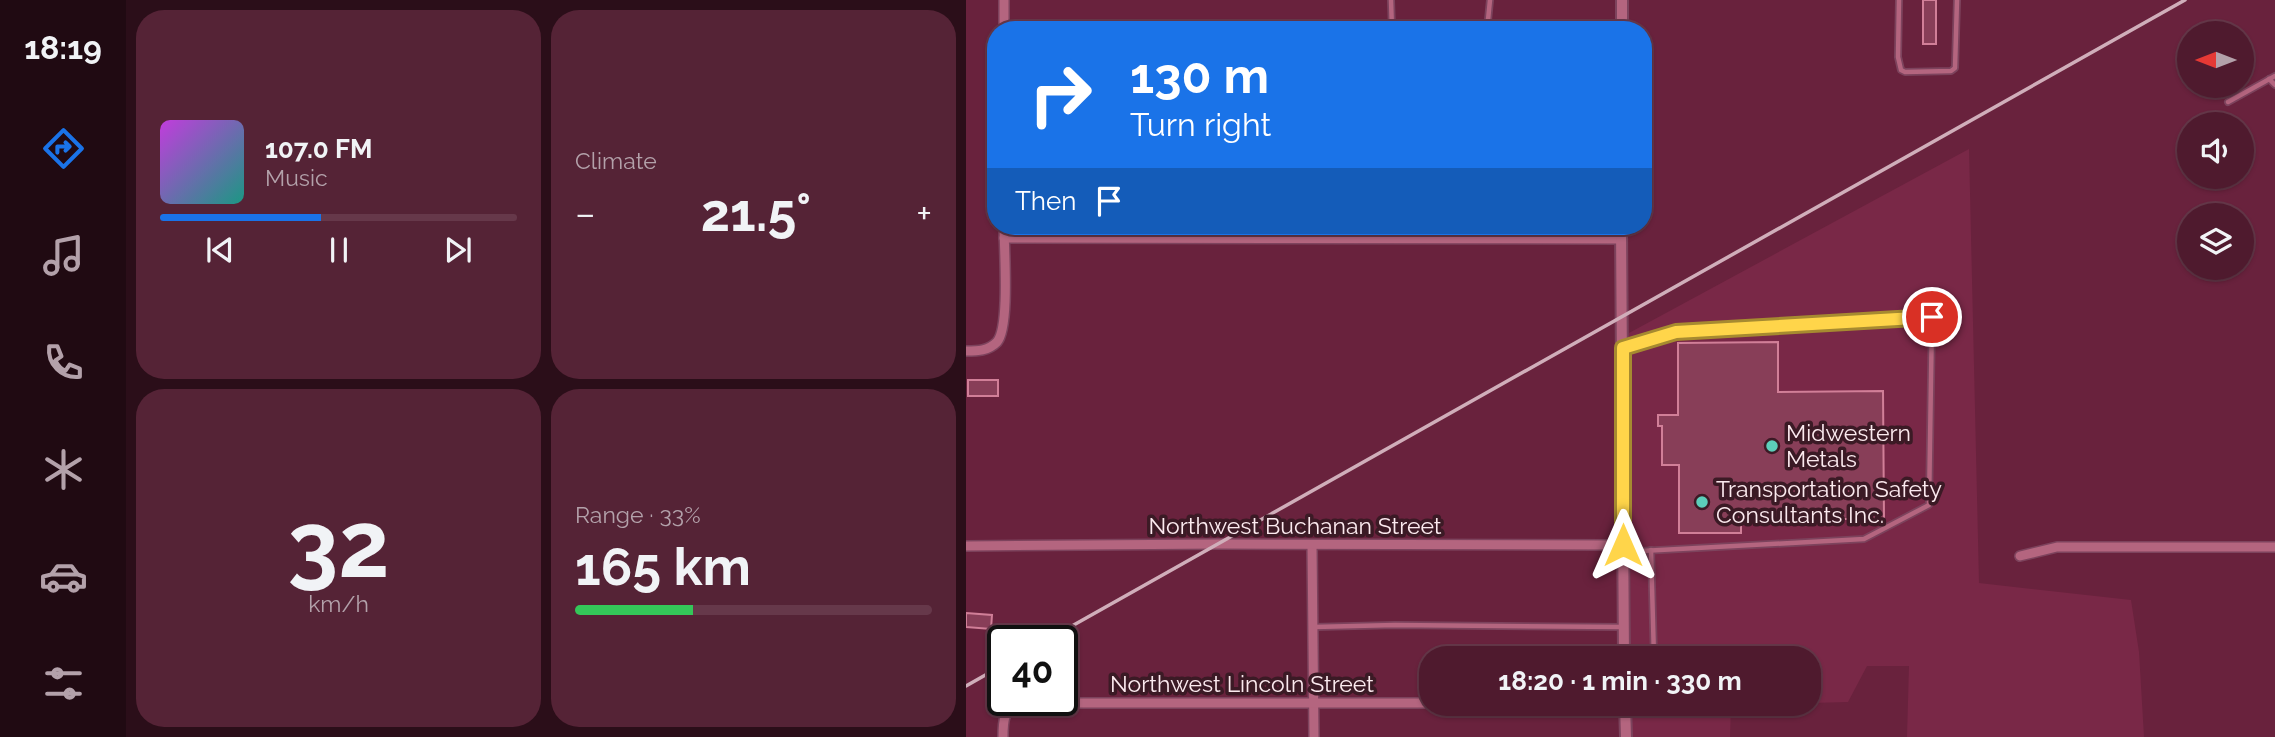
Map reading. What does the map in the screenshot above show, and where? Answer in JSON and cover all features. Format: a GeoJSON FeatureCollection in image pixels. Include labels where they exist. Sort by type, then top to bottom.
{"type":"FeatureCollection","features":[{"type":"Feature","properties":{"kind":"street"},"geometry":{"type":"LineString","coordinates":[[1004,0],[1004,21]]}},
{"type":"Feature","properties":{"kind":"street"},"geometry":{"type":"LineString","coordinates":[[1622,0],[1622,21]]}},
{"type":"Feature","properties":{"kind":"street"},"geometry":{"type":"LineString","coordinates":[[1621,235],[1625,646]]}},
{"type":"Feature","properties":{"kind":"street"},"geometry":{"type":"LineString","coordinates":[[966,351],[983,351],[998,340],[1004,325],[1004,238],[1621,239]]}},
{"type":"Feature","properties":{"kind":"street"},"geometry":{"type":"LineString","coordinates":[[1312,545],[1314,737]]}},
{"type":"Feature","properties":{"kind":"street","name":"Northwest Buchanan Street"},"geometry":{"type":"LineString","coordinates":[[966,546],[1623,548]]}},
{"type":"Feature","properties":{"kind":"street"},"geometry":{"type":"LineString","coordinates":[[2020,556],[2057,547],[2275,547]]}},
{"type":"Feature","properties":{"kind":"street","name":"Northwest Lincoln Street"},"geometry":{"type":"LineString","coordinates":[[1003,737],[1004,717],[1012,707],[1019,704],[1419,703]]}},
{"type":"Feature","properties":{"kind":"street"},"geometry":{"type":"LineString","coordinates":[[1625,716],[1626,737]]}},
{"type":"Feature","properties":{"kind":"lane"},"geometry":{"type":"LineString","coordinates":[[1391,0],[1392,21]]}},
{"type":"Feature","properties":{"kind":"lane"},"geometry":{"type":"LineString","coordinates":[[1488,21],[1490,0]]}},
{"type":"Feature","properties":{"kind":"lane"},"geometry":{"type":"LineString","coordinates":[[1899,0],[1898,57],[1901,70],[1905,72],[1951,71],[1955,68],[1957,0]]}},
{"type":"Feature","properties":{"kind":"lane"},"geometry":{"type":"LineString","coordinates":[[2228,102],[2275,76]]}},
{"type":"Feature","properties":{"kind":"lane"},"geometry":{"type":"LineString","coordinates":[[2269,79],[2275,85]]}},
{"type":"Feature","properties":{"kind":"lane"},"geometry":{"type":"LineString","coordinates":[[1623,348],[1676,332],[1932,317],[1929,505],[1864,539],[1651,550],[1623,548]]}},
{"type":"Feature","properties":{"kind":"lane"},"geometry":{"type":"LineString","coordinates":[[1651,550],[1654,646]]}},
{"type":"Feature","properties":{"kind":"lane"},"geometry":{"type":"LineString","coordinates":[[1313,627],[1624,627]]}},
{"type":"Feature","properties":{"kind":"shaded area"},"geometry":{"type":"Polygon","coordinates":[[[1969,149],[1979,583],[2131,600],[2139,652],[2144,737],[1907,737],[1909,666],[1867,666],[1848,702],[1821,703],[1821,646],[1631,646],[1629,333],[1969,149]]]}},
{"type":"Feature","properties":{"kind":"shaded area"},"geometry":{"type":"Polygon","coordinates":[[[1631,716],[1731,716],[1730,737],[1631,737],[1631,716]]]}},
{"type":"Feature","properties":{"kind":"building"},"geometry":{"type":"Polygon","coordinates":[[[1923,0],[1936,0],[1936,44],[1923,44],[1923,0]]]}},
{"type":"Feature","properties":{"kind":"building","name":"Midwestern Metals"},"geometry":{"type":"Polygon","coordinates":[[[1778,342],[1778,392],[1883,391],[1884,519],[1741,519],[1741,533],[1679,533],[1679,465],[1662,465],[1662,426],[1658,426],[1658,415],[1678,415],[1678,343],[1778,342]]]}},
{"type":"Feature","properties":{"kind":"building"},"geometry":{"type":"Polygon","coordinates":[[[968,380],[998,380],[998,396],[968,396],[968,380]]]}},
{"type":"Feature","properties":{"kind":"building"},"geometry":{"type":"Polygon","coordinates":[[[966,613],[992,615],[991,625],[987,625],[987,629],[966,627],[966,613]]]}},
{"type":"Feature","properties":{"kind":"railway"},"geometry":{"type":"LineString","coordinates":[[1074,625],[2185,0]]}},
{"type":"Feature","properties":{"kind":"railway"},"geometry":{"type":"LineString","coordinates":[[966,686],[987,674]]}},
{"type":"Feature","properties":{"kind":"place","name":"Midwestern Metals"},"geometry":{"type":"Point","coordinates":[1772,446]}},
{"type":"Feature","properties":{"kind":"place","name":"Transportation Safety Consultants Inc."},"geometry":{"type":"Point","coordinates":[1702,502]}},
{"type":"Feature","properties":{"kind":"route"},"geometry":{"type":"LineString","coordinates":[[1623,545],[1623,348],[1676,332],[1932,317]]}}]}
